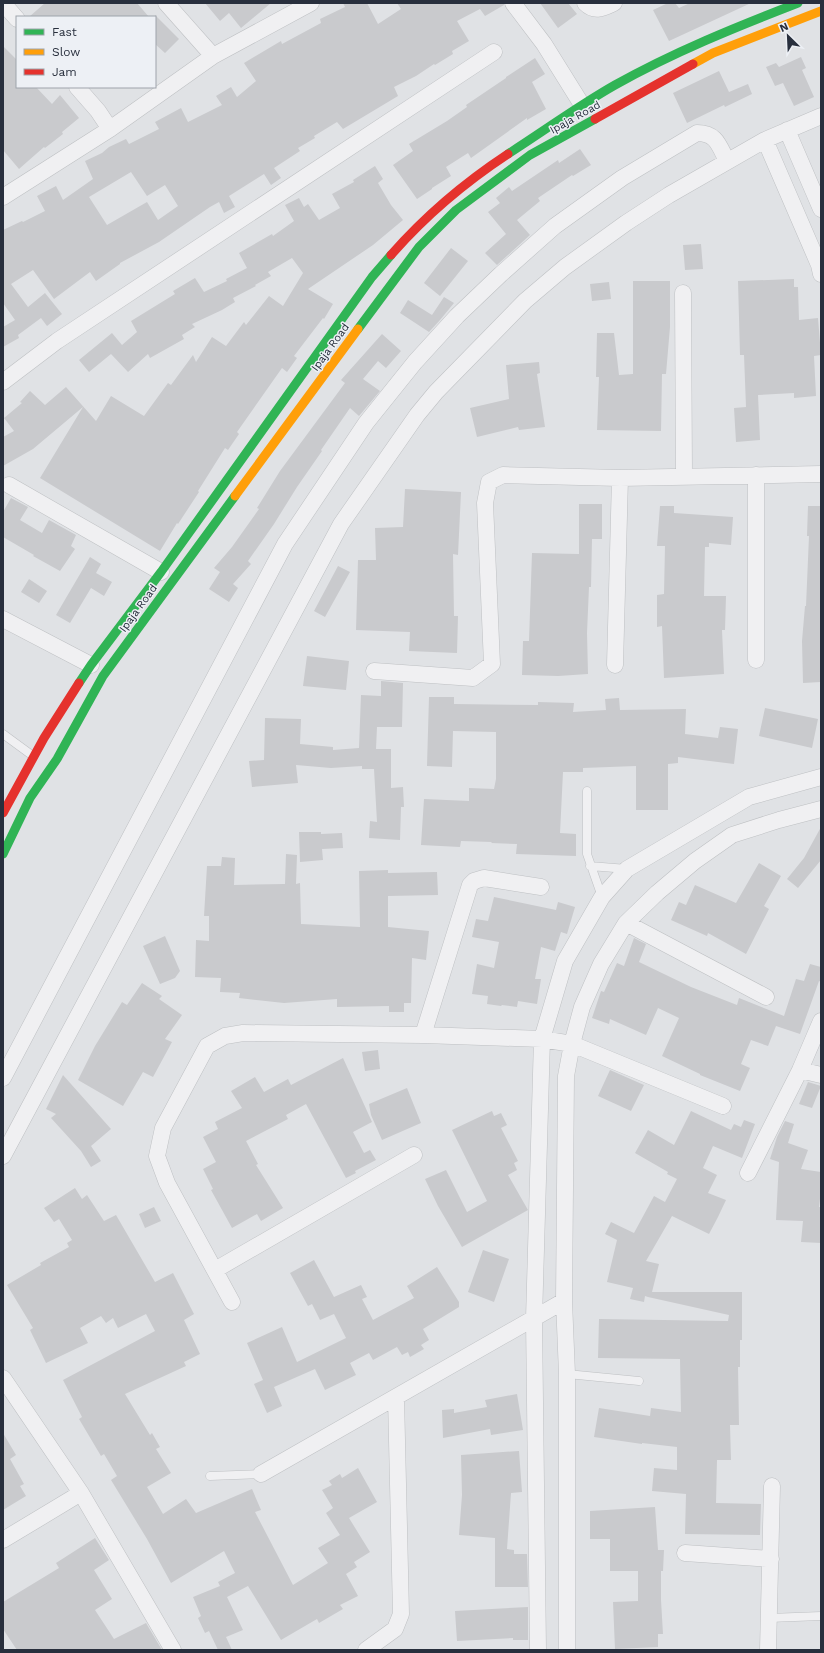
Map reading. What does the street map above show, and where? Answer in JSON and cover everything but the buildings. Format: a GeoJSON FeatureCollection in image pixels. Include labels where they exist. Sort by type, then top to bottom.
{"type":"FeatureCollection","features":[{"type":"Feature","properties":{"kind":"main road","name":"Ipaja Road"},"geometry":{"type":"LineString","coordinates":[[3,813],[11,791],[91,665],[161,572],[372,277],[395,249],[447,198],[500,159],[582,105],[626,79],[706,39],[798,3]]}},
{"type":"Feature","properties":{"kind":"main road","name":"Ipaja Road"},"geometry":{"type":"LineString","coordinates":[[3,854],[30,798],[57,759],[103,676],[419,247],[456,210],[530,155],[713,53],[821,11]]}},
{"type":"Feature","properties":{"kind":"main road"},"geometry":{"type":"LineString","coordinates":[[706,39],[713,53]]}},
{"type":"Feature","properties":{"kind":"street"},"geometry":{"type":"LineString","coordinates":[[3,3],[16,18]]}},
{"type":"Feature","properties":{"kind":"street"},"geometry":{"type":"LineString","coordinates":[[166,3],[213,56]]}},
{"type":"Feature","properties":{"kind":"street"},"geometry":{"type":"LineString","coordinates":[[4,195],[110,129],[213,56],[311,3]]}},
{"type":"Feature","properties":{"kind":"street"},"geometry":{"type":"LineString","coordinates":[[513,3],[544,44],[582,105]]}},
{"type":"Feature","properties":{"kind":"street"},"geometry":{"type":"LineString","coordinates":[[585,3],[592,9],[600,9],[614,3]]}},
{"type":"Feature","properties":{"kind":"street"},"geometry":{"type":"LineString","coordinates":[[3,382],[57,340],[494,52]]}},
{"type":"Feature","properties":{"kind":"street"},"geometry":{"type":"LineString","coordinates":[[78,88],[98,111],[110,129]]}},
{"type":"Feature","properties":{"kind":"street"},"geometry":{"type":"LineString","coordinates":[[3,1156],[341,524],[417,415],[436,392],[525,301],[566,267],[626,223],[727,161],[765,140],[821,116]]}},
{"type":"Feature","properties":{"kind":"street"},"geometry":{"type":"LineString","coordinates":[[787,130],[821,209]]}},
{"type":"Feature","properties":{"kind":"street"},"geometry":{"type":"LineString","coordinates":[[3,1078],[285,544],[366,423],[415,362],[457,316],[501,274],[561,222],[622,178],[697,133],[706,133],[716,138],[727,161]]}},
{"type":"Feature","properties":{"kind":"street"},"geometry":{"type":"LineString","coordinates":[[765,140],[819,265],[821,274]]}},
{"type":"Feature","properties":{"kind":"street"},"geometry":{"type":"LineString","coordinates":[[683,293],[684,476]]}},
{"type":"Feature","properties":{"kind":"street"},"geometry":{"type":"LineString","coordinates":[[374,671],[473,678],[492,664],[484,503],[489,482],[503,475],[620,478],[821,474]]}},
{"type":"Feature","properties":{"kind":"street"},"geometry":{"type":"LineString","coordinates":[[756,475],[756,660]]}},
{"type":"Feature","properties":{"kind":"street"},"geometry":{"type":"LineString","coordinates":[[615,665],[620,478]]}},
{"type":"Feature","properties":{"kind":"street"},"geometry":{"type":"LineString","coordinates":[[9,485],[161,572]]}},
{"type":"Feature","properties":{"kind":"street"},"geometry":{"type":"LineString","coordinates":[[3,619],[91,665]]}},
{"type":"Feature","properties":{"kind":"street"},"geometry":{"type":"LineString","coordinates":[[538,1650],[534,1319],[542,1039],[565,961],[602,897],[627,869],[749,797],[821,777]]}},
{"type":"Feature","properties":{"kind":"street"},"geometry":{"type":"LineString","coordinates":[[567,1650],[567,1374],[564,1301],[566,1076],[572,1044],[582,1007],[601,964],[626,923],[657,893],[695,862],[732,835],[779,820],[821,809]]}},
{"type":"Feature","properties":{"kind":"street"},"geometry":{"type":"LineString","coordinates":[[423,1035],[470,885],[474,881],[484,878],[541,887]]}},
{"type":"Feature","properties":{"kind":"street"},"geometry":{"type":"LineString","coordinates":[[626,923],[766,997]]}},
{"type":"Feature","properties":{"kind":"street"},"geometry":{"type":"LineString","coordinates":[[748,1173],[800,1070],[821,1020]]}},
{"type":"Feature","properties":{"kind":"street"},"geometry":{"type":"LineString","coordinates":[[232,1302],[167,1183],[157,1156],[163,1128],[207,1046],[224,1036],[243,1033],[423,1035],[542,1039],[572,1044],[723,1106]]}},
{"type":"Feature","properties":{"kind":"street"},"geometry":{"type":"LineString","coordinates":[[800,1070],[821,1075]]}},
{"type":"Feature","properties":{"kind":"street"},"geometry":{"type":"LineString","coordinates":[[215,1270],[414,1154]]}},
{"type":"Feature","properties":{"kind":"street"},"geometry":{"type":"LineString","coordinates":[[261,1474],[564,1301]]}},
{"type":"Feature","properties":{"kind":"street"},"geometry":{"type":"LineString","coordinates":[[3,1378],[81,1493],[173,1650]]}},
{"type":"Feature","properties":{"kind":"street"},"geometry":{"type":"LineString","coordinates":[[366,1650],[395,1629],[401,1614],[396,1397]]}},
{"type":"Feature","properties":{"kind":"street"},"geometry":{"type":"LineString","coordinates":[[768,1650],[772,1486]]}},
{"type":"Feature","properties":{"kind":"street"},"geometry":{"type":"LineString","coordinates":[[3,1540],[81,1493]]}},
{"type":"Feature","properties":{"kind":"street"},"geometry":{"type":"LineString","coordinates":[[685,1553],[771,1559]]}},
{"type":"Feature","properties":{"kind":"lane"},"geometry":{"type":"LineString","coordinates":[[3,734],[34,756]]}},
{"type":"Feature","properties":{"kind":"lane"},"geometry":{"type":"LineString","coordinates":[[587,791],[587,854],[602,897]]}},
{"type":"Feature","properties":{"kind":"lane"},"geometry":{"type":"LineString","coordinates":[[590,866],[627,869]]}},
{"type":"Feature","properties":{"kind":"lane"},"geometry":{"type":"LineString","coordinates":[[567,1374],[639,1381]]}},
{"type":"Feature","properties":{"kind":"lane"},"geometry":{"type":"LineString","coordinates":[[210,1476],[261,1474]]}},
{"type":"Feature","properties":{"kind":"lane"},"geometry":{"type":"LineString","coordinates":[[769,1618],[821,1616]]}},
{"type":"Feature","properties":{"kind":"traffic: fast"},"geometry":{"type":"LineString","coordinates":[[508,154],[588,101],[637,73],[705,41],[798,3]]}},
{"type":"Feature","properties":{"kind":"traffic: fast"},"geometry":{"type":"LineString","coordinates":[[358,329],[419,247],[456,210],[530,155],[595,119]]}},
{"type":"Feature","properties":{"kind":"traffic: fast"},"geometry":{"type":"LineString","coordinates":[[79,683],[161,572],[372,277],[391,255]]}},
{"type":"Feature","properties":{"kind":"traffic: fast"},"geometry":{"type":"LineString","coordinates":[[3,854],[30,798],[57,759],[103,676],[235,496]]}},
{"type":"Feature","properties":{"kind":"traffic: slow"},"geometry":{"type":"LineString","coordinates":[[693,64],[713,53],[821,11]]}},
{"type":"Feature","properties":{"kind":"traffic: slow"},"geometry":{"type":"LineString","coordinates":[[235,496],[358,329]]}},
{"type":"Feature","properties":{"kind":"traffic: jam"},"geometry":{"type":"LineString","coordinates":[[595,119],[693,64]]}},
{"type":"Feature","properties":{"kind":"traffic: jam"},"geometry":{"type":"LineString","coordinates":[[391,255],[404,240],[446,200],[476,176],[508,154]]}},
{"type":"Feature","properties":{"kind":"traffic: jam"},"geometry":{"type":"LineString","coordinates":[[3,813],[44,738],[79,683]]}}]}
